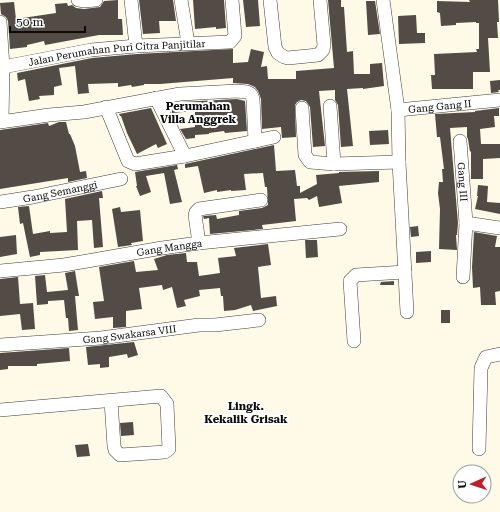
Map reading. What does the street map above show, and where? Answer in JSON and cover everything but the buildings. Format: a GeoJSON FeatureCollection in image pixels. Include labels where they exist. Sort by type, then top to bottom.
{"type":"FeatureCollection","features":[{"type":"Feature","properties":{"kind":"street"},"geometry":{"type":"LineString","coordinates":[[78,0],[96,0]]}},
{"type":"Feature","properties":{"kind":"street"},"geometry":{"type":"LineString","coordinates":[[131,0],[136,46]]}},
{"type":"Feature","properties":{"kind":"street"},"geometry":{"type":"LineString","coordinates":[[182,0],[188,43]]}},
{"type":"Feature","properties":{"kind":"street","name":"Jalan Perumahan Puri Citra Panjitilar"},"geometry":{"type":"LineString","coordinates":[[3,67],[91,50],[188,43],[230,42],[235,36],[232,0]]}},
{"type":"Feature","properties":{"kind":"street"},"geometry":{"type":"LineString","coordinates":[[270,0],[276,49],[280,55],[288,58],[318,56],[323,50],[324,42],[320,0]]}},
{"type":"Feature","properties":{"kind":"street","name":"Gang Gang II"},"geometry":{"type":"LineString","coordinates":[[383,0],[398,110],[500,100]]}},
{"type":"Feature","properties":{"kind":"street"},"geometry":{"type":"LineString","coordinates":[[0,22],[3,67],[1,122],[49,115],[84,112],[180,94],[237,91],[247,92],[251,94],[253,99],[255,140]]}},
{"type":"Feature","properties":{"kind":"street"},"geometry":{"type":"LineString","coordinates":[[156,98],[185,156]]}},
{"type":"Feature","properties":{"kind":"street"},"geometry":{"type":"LineString","coordinates":[[330,106],[334,164]]}},
{"type":"Feature","properties":{"kind":"street"},"geometry":{"type":"LineString","coordinates":[[106,107],[128,161],[135,164],[185,156],[274,137]]}},
{"type":"Feature","properties":{"kind":"street"},"geometry":{"type":"LineString","coordinates":[[302,108],[305,155],[306,158],[312,162],[334,164],[399,162]]}},
{"type":"Feature","properties":{"kind":"street"},"geometry":{"type":"LineString","coordinates":[[398,110],[399,162],[408,312]]}},
{"type":"Feature","properties":{"kind":"street","name":"Gang III"},"geometry":{"type":"LineString","coordinates":[[460,141],[466,223],[463,278]]}},
{"type":"Feature","properties":{"kind":"street","name":"Gang Semanggi"},"geometry":{"type":"LineString","coordinates":[[0,202],[33,197],[121,179]]}},
{"type":"Feature","properties":{"kind":"street"},"geometry":{"type":"LineString","coordinates":[[199,243],[195,215],[199,209],[261,200]]}},
{"type":"Feature","properties":{"kind":"street"},"geometry":{"type":"LineString","coordinates":[[466,223],[500,228]]}},
{"type":"Feature","properties":{"kind":"street","name":"Gang Mangga"},"geometry":{"type":"LineString","coordinates":[[0,271],[64,264],[199,243],[340,230]]}},
{"type":"Feature","properties":{"kind":"street"},"geometry":{"type":"LineString","coordinates":[[354,342],[350,281],[356,275],[405,272]]}},
{"type":"Feature","properties":{"kind":"street","name":"Gang Swakarsa VIII"},"geometry":{"type":"LineString","coordinates":[[0,345],[101,338],[199,325],[215,325],[259,320]]}},
{"type":"Feature","properties":{"kind":"street"},"geometry":{"type":"LineString","coordinates":[[479,449],[481,368],[486,357],[500,354]]}},
{"type":"Feature","properties":{"kind":"street"},"geometry":{"type":"LineString","coordinates":[[0,410],[161,396],[167,404],[169,449],[165,452],[120,455],[117,453],[114,446],[111,401]]}},
{"type":"Feature","properties":{"kind":"district","name":"Perumahan Villa Anggrek"},"geometry":{"type":"Point","coordinates":[198,112]}},
{"type":"Feature","properties":{"kind":"district","name":"Lingk. Kekalik Grisak"},"geometry":{"type":"Point","coordinates":[246,412]}}]}
